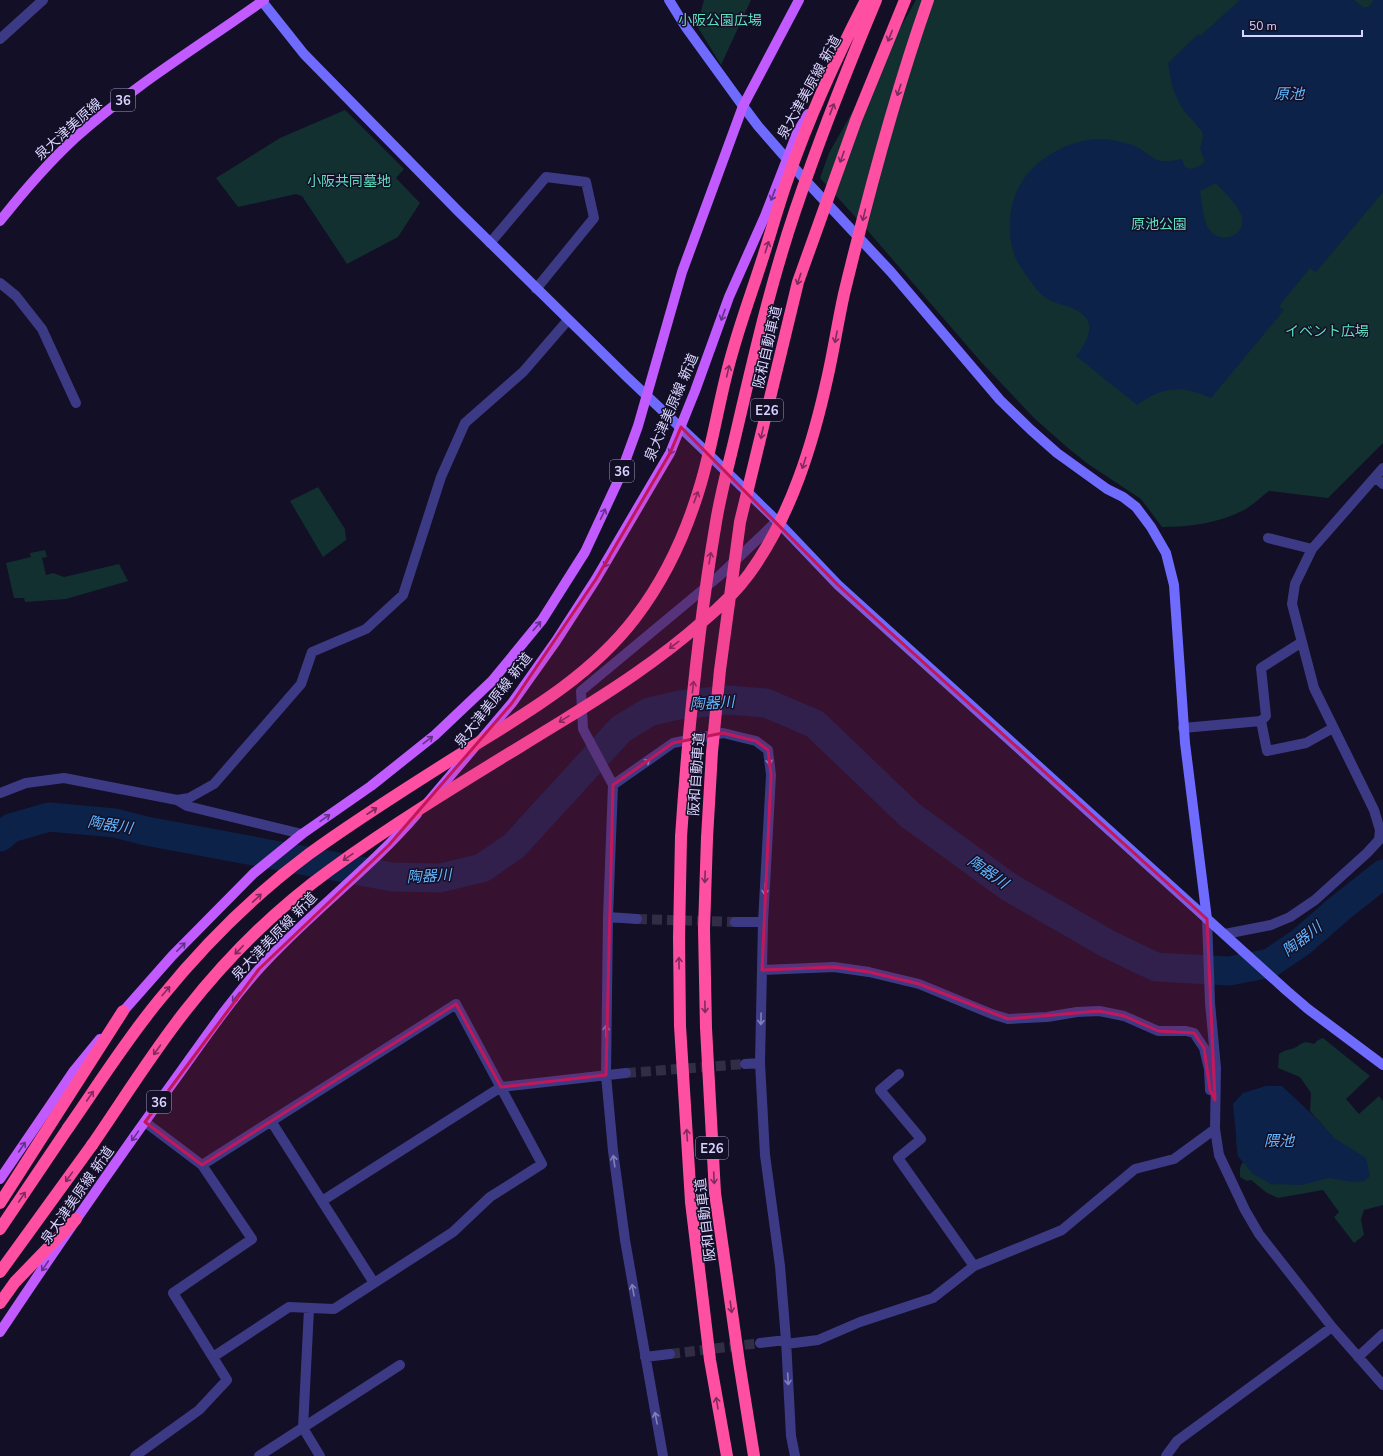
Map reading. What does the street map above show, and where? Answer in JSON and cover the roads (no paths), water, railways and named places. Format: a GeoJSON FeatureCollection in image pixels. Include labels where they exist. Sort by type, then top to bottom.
{"type":"FeatureCollection","features":[{"type":"Feature","properties":{"kind":"highway"},"geometry":{"type":"LineString","coordinates":[[0,1229],[128,1040],[161,998],[227,925],[307,856],[352,824],[524,715],[564,687],[603,655],[635,618],[662,578],[683,533],[701,484],[732,352],[787,180],[812,115],[842,45],[866,0]]}},
{"type":"Feature","properties":{"kind":"highway","name":"阪和自動車道"},"geometry":{"type":"LineString","coordinates":[[725,1456],[710,1360],[691,1202],[680,1026],[679,938],[681,837],[687,746],[703,600],[716,520],[770,292],[795,211],[832,111],[876,0]]}},
{"type":"Feature","properties":{"kind":"highway","name":"阪和自動車道"},"geometry":{"type":"LineString","coordinates":[[754,1456],[715,1193],[705,1020],[704,929],[707,838],[712,752],[720,670],[742,514],[798,282],[856,120],[905,0]]}},
{"type":"Feature","properties":{"kind":"highway"},"geometry":{"type":"LineString","coordinates":[[0,1272],[92,1145],[184,1012],[214,976],[255,934],[290,902],[327,872],[362,847],[414,812],[610,692],[648,665],[714,613],[747,578],[767,549],[785,512],[800,475],[815,429],[828,376],[843,299],[871,187],[898,93],[928,0]]}},
{"type":"Feature","properties":{"kind":"highway"},"geometry":{"type":"LineString","coordinates":[[0,1203],[123,1011]]}},
{"type":"Feature","properties":{"kind":"highway"},"geometry":{"type":"LineString","coordinates":[[0,1303],[14,1282],[76,1219]]}},
{"type":"Feature","properties":{"kind":"main road","name":"泉大津美原線 新道"},"geometry":{"type":"LineString","coordinates":[[0,1179],[73,1072],[123,1011],[172,956],[254,873],[302,834],[371,786],[435,735],[492,681],[542,620],[585,552],[618,482],[638,426],[682,272],[743,106],[799,0]]}},
{"type":"Feature","properties":{"kind":"main road","name":"泉大津美原線 新道"},"geometry":{"type":"LineString","coordinates":[[0,1332],[76,1219],[224,1011],[259,969],[296,930],[389,845],[512,703],[556,641],[596,579],[670,453],[729,297],[765,216],[797,133],[825,82],[876,0]]}},
{"type":"Feature","properties":{"kind":"main road","name":"泉大津美原線"},"geometry":{"type":"LineString","coordinates":[[0,221],[22,193],[75,138],[140,86],[262,1]]}},
{"type":"Feature","properties":{"kind":"street"},"geometry":{"type":"LineString","coordinates":[[0,39],[43,0]]}},
{"type":"Feature","properties":{"kind":"street"},"geometry":{"type":"LineString","coordinates":[[669,0],[685,26],[743,106],[806,181],[891,272],[1000,400],[1031,430],[1057,452],[1106,489],[1123,497],[1136,507],[1151,527],[1166,553],[1174,585],[1183,728],[1207,919],[1210,1003],[1216,1068],[1215,1129],[1220,1155],[1245,1210],[1259,1234],[1332,1327],[1383,1385]]}},
{"type":"Feature","properties":{"kind":"street"},"geometry":{"type":"LineString","coordinates":[[262,1],[304,54],[490,243],[646,396],[681,427],[838,585],[1287,991],[1308,1009],[1383,1065]]}},
{"type":"Feature","properties":{"kind":"street"},"geometry":{"type":"LineString","coordinates":[[490,243],[546,176],[586,182],[594,218],[536,288]]}},
{"type":"Feature","properties":{"kind":"street"},"geometry":{"type":"LineString","coordinates":[[0,282],[16,296],[42,329],[76,403]]}},
{"type":"Feature","properties":{"kind":"street"},"geometry":{"type":"LineString","coordinates":[[177,800],[189,798],[214,784],[301,684],[312,652],[366,629],[403,595],[441,477],[465,423],[523,372],[568,320]]}},
{"type":"Feature","properties":{"kind":"street"},"geometry":{"type":"LineString","coordinates":[[1225,934],[1272,925],[1290,917],[1315,900],[1368,853],[1379,840],[1380,830],[1374,810],[1314,688],[1292,604],[1295,584],[1312,549],[1379,480],[1383,468]]}},
{"type":"Feature","properties":{"kind":"street"},"geometry":{"type":"LineString","coordinates":[[663,1456],[625,1240],[613,1151],[606,1075],[608,917],[613,785],[583,729],[581,691],[718,577],[776,521]]}},
{"type":"Feature","properties":{"kind":"street"},"geometry":{"type":"LineString","coordinates":[[1268,538],[1312,549]]}},
{"type":"Feature","properties":{"kind":"street"},"geometry":{"type":"LineString","coordinates":[[1183,728],[1261,721],[1266,716],[1261,668],[1302,642]]}},
{"type":"Feature","properties":{"kind":"street"},"geometry":{"type":"LineString","coordinates":[[1261,721],[1267,751],[1306,743],[1333,728]]}},
{"type":"Feature","properties":{"kind":"street"},"geometry":{"type":"LineString","coordinates":[[613,785],[673,743],[723,734],[756,740],[768,750],[770,775],[763,922],[760,1063],[765,1156],[780,1266],[791,1436],[795,1456]]}},
{"type":"Feature","properties":{"kind":"street"},"geometry":{"type":"LineString","coordinates":[[0,793],[26,783],[64,778],[177,800],[187,806],[302,834]]}},
{"type":"Feature","properties":{"kind":"street"},"geometry":{"type":"LineString","coordinates":[[608,917],[637,919]]}},
{"type":"Feature","properties":{"kind":"street"},"geometry":{"type":"LineString","coordinates":[[735,922],[763,922]]}},
{"type":"Feature","properties":{"kind":"street"},"geometry":{"type":"LineString","coordinates":[[762,970],[834,967],[869,972],[918,984],[1008,1019],[1047,1017],[1077,1012],[1099,1011],[1124,1016],[1158,1031],[1186,1031],[1194,1033],[1204,1048],[1209,1069],[1210,1090],[1215,1100]]}},
{"type":"Feature","properties":{"kind":"street"},"geometry":{"type":"LineString","coordinates":[[202,1165],[456,1004],[542,1164],[490,1197],[453,1232],[334,1309],[289,1307],[213,1357]]}},
{"type":"Feature","properties":{"kind":"street"},"geometry":{"type":"LineString","coordinates":[[745,1064],[760,1063]]}},
{"type":"Feature","properties":{"kind":"street"},"geometry":{"type":"LineString","coordinates":[[322,1201],[501,1087],[626,1073]]}},
{"type":"Feature","properties":{"kind":"street"},"geometry":{"type":"LineString","coordinates":[[899,1074],[880,1090],[921,1139],[898,1158],[974,1266]]}},
{"type":"Feature","properties":{"kind":"street"},"geometry":{"type":"LineString","coordinates":[[271,1121],[374,1283]]}},
{"type":"Feature","properties":{"kind":"street"},"geometry":{"type":"LineString","coordinates":[[135,1456],[199,1410],[227,1380],[173,1293],[252,1239],[202,1165],[145,1122]]}},
{"type":"Feature","properties":{"kind":"street"},"geometry":{"type":"LineString","coordinates":[[760,1343],[818,1340],[860,1322],[933,1298],[974,1266],[1062,1230],[1135,1169],[1174,1158],[1215,1129]]}},
{"type":"Feature","properties":{"kind":"street"},"geometry":{"type":"LineString","coordinates":[[309,1309],[303,1428],[320,1456]]}},
{"type":"Feature","properties":{"kind":"street"},"geometry":{"type":"LineString","coordinates":[[1166,1456],[1177,1441],[1332,1327]]}},
{"type":"Feature","properties":{"kind":"street"},"geometry":{"type":"LineString","coordinates":[[1358,1357],[1383,1334]]}},
{"type":"Feature","properties":{"kind":"street"},"geometry":{"type":"LineString","coordinates":[[645,1357],[670,1354]]}},
{"type":"Feature","properties":{"kind":"street"},"geometry":{"type":"LineString","coordinates":[[259,1456],[400,1365]]}},
{"type":"Feature","properties":{"kind":"water","name":"原池"},"geometry":{"type":"Polygon","coordinates":[[[1240,0],[1354,0],[1363,7],[1369,7],[1374,0],[1383,0],[1383,192],[1316,272],[1310,268],[1279,306],[1284,310],[1211,398],[1182,389],[1164,391],[1137,405],[1076,356],[1082,348],[1089,333],[1086,318],[1078,311],[1046,298],[1039,292],[1021,267],[1015,257],[1011,242],[1010,218],[1012,206],[1015,195],[1021,184],[1027,174],[1036,165],[1059,149],[1084,141],[1097,139],[1123,142],[1140,148],[1153,158],[1161,161],[1182,159],[1185,167],[1191,169],[1200,166],[1205,161],[1200,149],[1203,137],[1202,131],[1179,103],[1172,86],[1168,63],[1198,34],[1200,36],[1240,0]],[[1216,183],[1200,191],[1206,224],[1212,233],[1224,238],[1230,237],[1239,230],[1242,225],[1241,214],[1216,183]]]}},
{"type":"Feature","properties":{"kind":"water","name":"隈池"},"geometry":{"type":"Polygon","coordinates":[[[1266,1086],[1282,1086],[1316,1118],[1334,1138],[1366,1158],[1370,1176],[1364,1181],[1353,1182],[1329,1178],[1301,1185],[1271,1184],[1253,1174],[1238,1156],[1233,1104],[1243,1093],[1266,1086]]]}},
{"type":"Feature","properties":{"kind":"waterway","name":"陶器川"},"geometry":{"type":"LineString","coordinates":[[0,837],[11,828],[49,817],[115,823],[146,831],[392,877],[440,878],[482,868],[514,846],[621,729],[649,712],[679,705],[727,700],[766,703],[815,724],[910,815],[1009,887],[1108,944],[1156,967],[1229,971],[1270,963],[1301,942],[1340,908],[1383,874]]}},
{"type":"Feature","properties":{"kind":"tunnel"},"geometry":{"type":"LineString","coordinates":[[637,919],[735,922]]}},
{"type":"Feature","properties":{"kind":"tunnel"},"geometry":{"type":"LineString","coordinates":[[626,1073],[745,1064]]}},
{"type":"Feature","properties":{"kind":"tunnel"},"geometry":{"type":"LineString","coordinates":[[670,1354],[760,1343]]}},
{"type":"Feature","properties":{"kind":"park label","name":"小阪公園広場"},"geometry":{"type":"Point","coordinates":[720,20]}},
{"type":"Feature","properties":{"kind":"park label","name":"小阪共同墓地"},"geometry":{"type":"Point","coordinates":[349,181]}},
{"type":"Feature","properties":{"kind":"park label","name":"原池公園"},"geometry":{"type":"Point","coordinates":[1159,224]}},
{"type":"Feature","properties":{"kind":"park label","name":"イベント広場"},"geometry":{"type":"Point","coordinates":[1327,331]}}]}
